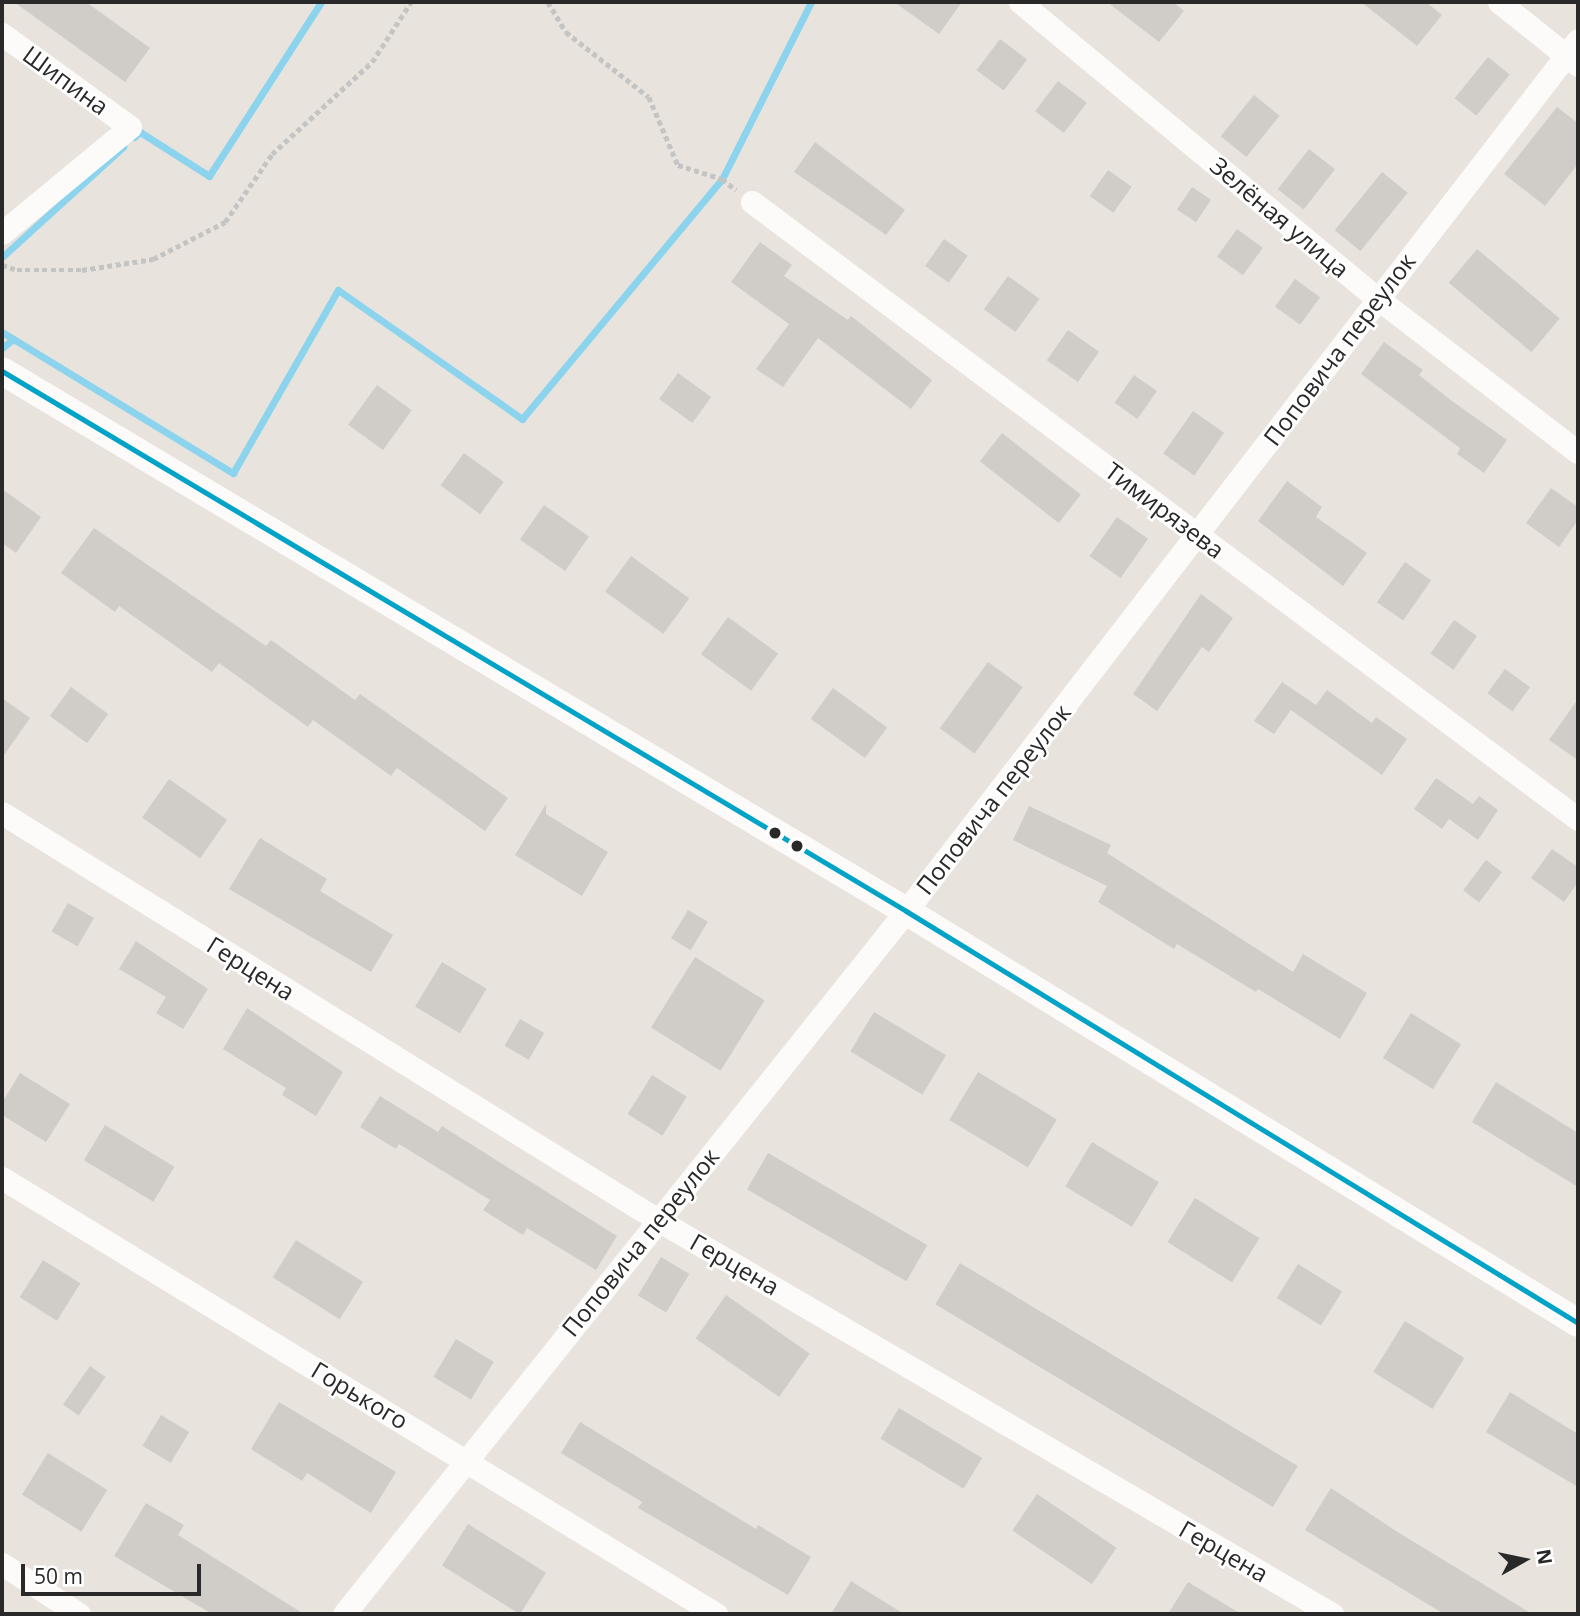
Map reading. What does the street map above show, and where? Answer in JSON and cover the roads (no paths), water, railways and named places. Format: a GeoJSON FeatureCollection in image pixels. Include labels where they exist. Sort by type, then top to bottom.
{"type":"FeatureCollection","features":[{"type":"Feature","properties":{"kind":"street","name":"Зелёная улица"},"geometry":{"type":"LineString","coordinates":[[1020,2],[1377,298],[1578,452]]}},
{"type":"Feature","properties":{"kind":"street"},"geometry":{"type":"LineString","coordinates":[[1499,2],[1574,54]]}},
{"type":"Feature","properties":{"kind":"street","name":"Шипина"},"geometry":{"type":"LineString","coordinates":[[2,34],[130,127],[2,233]]}},
{"type":"Feature","properties":{"kind":"street","name":"Поповича переулок"},"geometry":{"type":"LineString","coordinates":[[344,1614],[906,911],[1377,298],[1574,54]]}},
{"type":"Feature","properties":{"kind":"street","name":"Тимирязева"},"geometry":{"type":"LineString","coordinates":[[752,202],[1578,819]]}},
{"type":"Feature","properties":{"kind":"street"},"geometry":{"type":"LineString","coordinates":[[2,371],[906,911],[1578,1322]]}},
{"type":"Feature","properties":{"kind":"street","name":"Герцена"},"geometry":{"type":"LineString","coordinates":[[2,813],[658,1220],[1332,1614]]}},
{"type":"Feature","properties":{"kind":"street","name":"Горького"},"geometry":{"type":"LineString","coordinates":[[2,1178],[468,1460],[716,1614]]}},
{"type":"Feature","properties":{"kind":"street"},"geometry":{"type":"LineString","coordinates":[[2,1564],[79,1614]]}},
{"type":"Feature","properties":{"kind":"waterway"},"geometry":{"type":"LineString","coordinates":[[134,137],[140,132],[209,176],[321,2]]}},
{"type":"Feature","properties":{"kind":"waterway"},"geometry":{"type":"LineString","coordinates":[[2,332],[233,473],[338,290],[522,419],[722,179],[811,2]]}},
{"type":"Feature","properties":{"kind":"waterway"},"geometry":{"type":"LineString","coordinates":[[2,257],[123,147]]}},
{"type":"Feature","properties":{"kind":"waterway"},"geometry":{"type":"LineString","coordinates":[[2,348],[13,339]]}}]}
